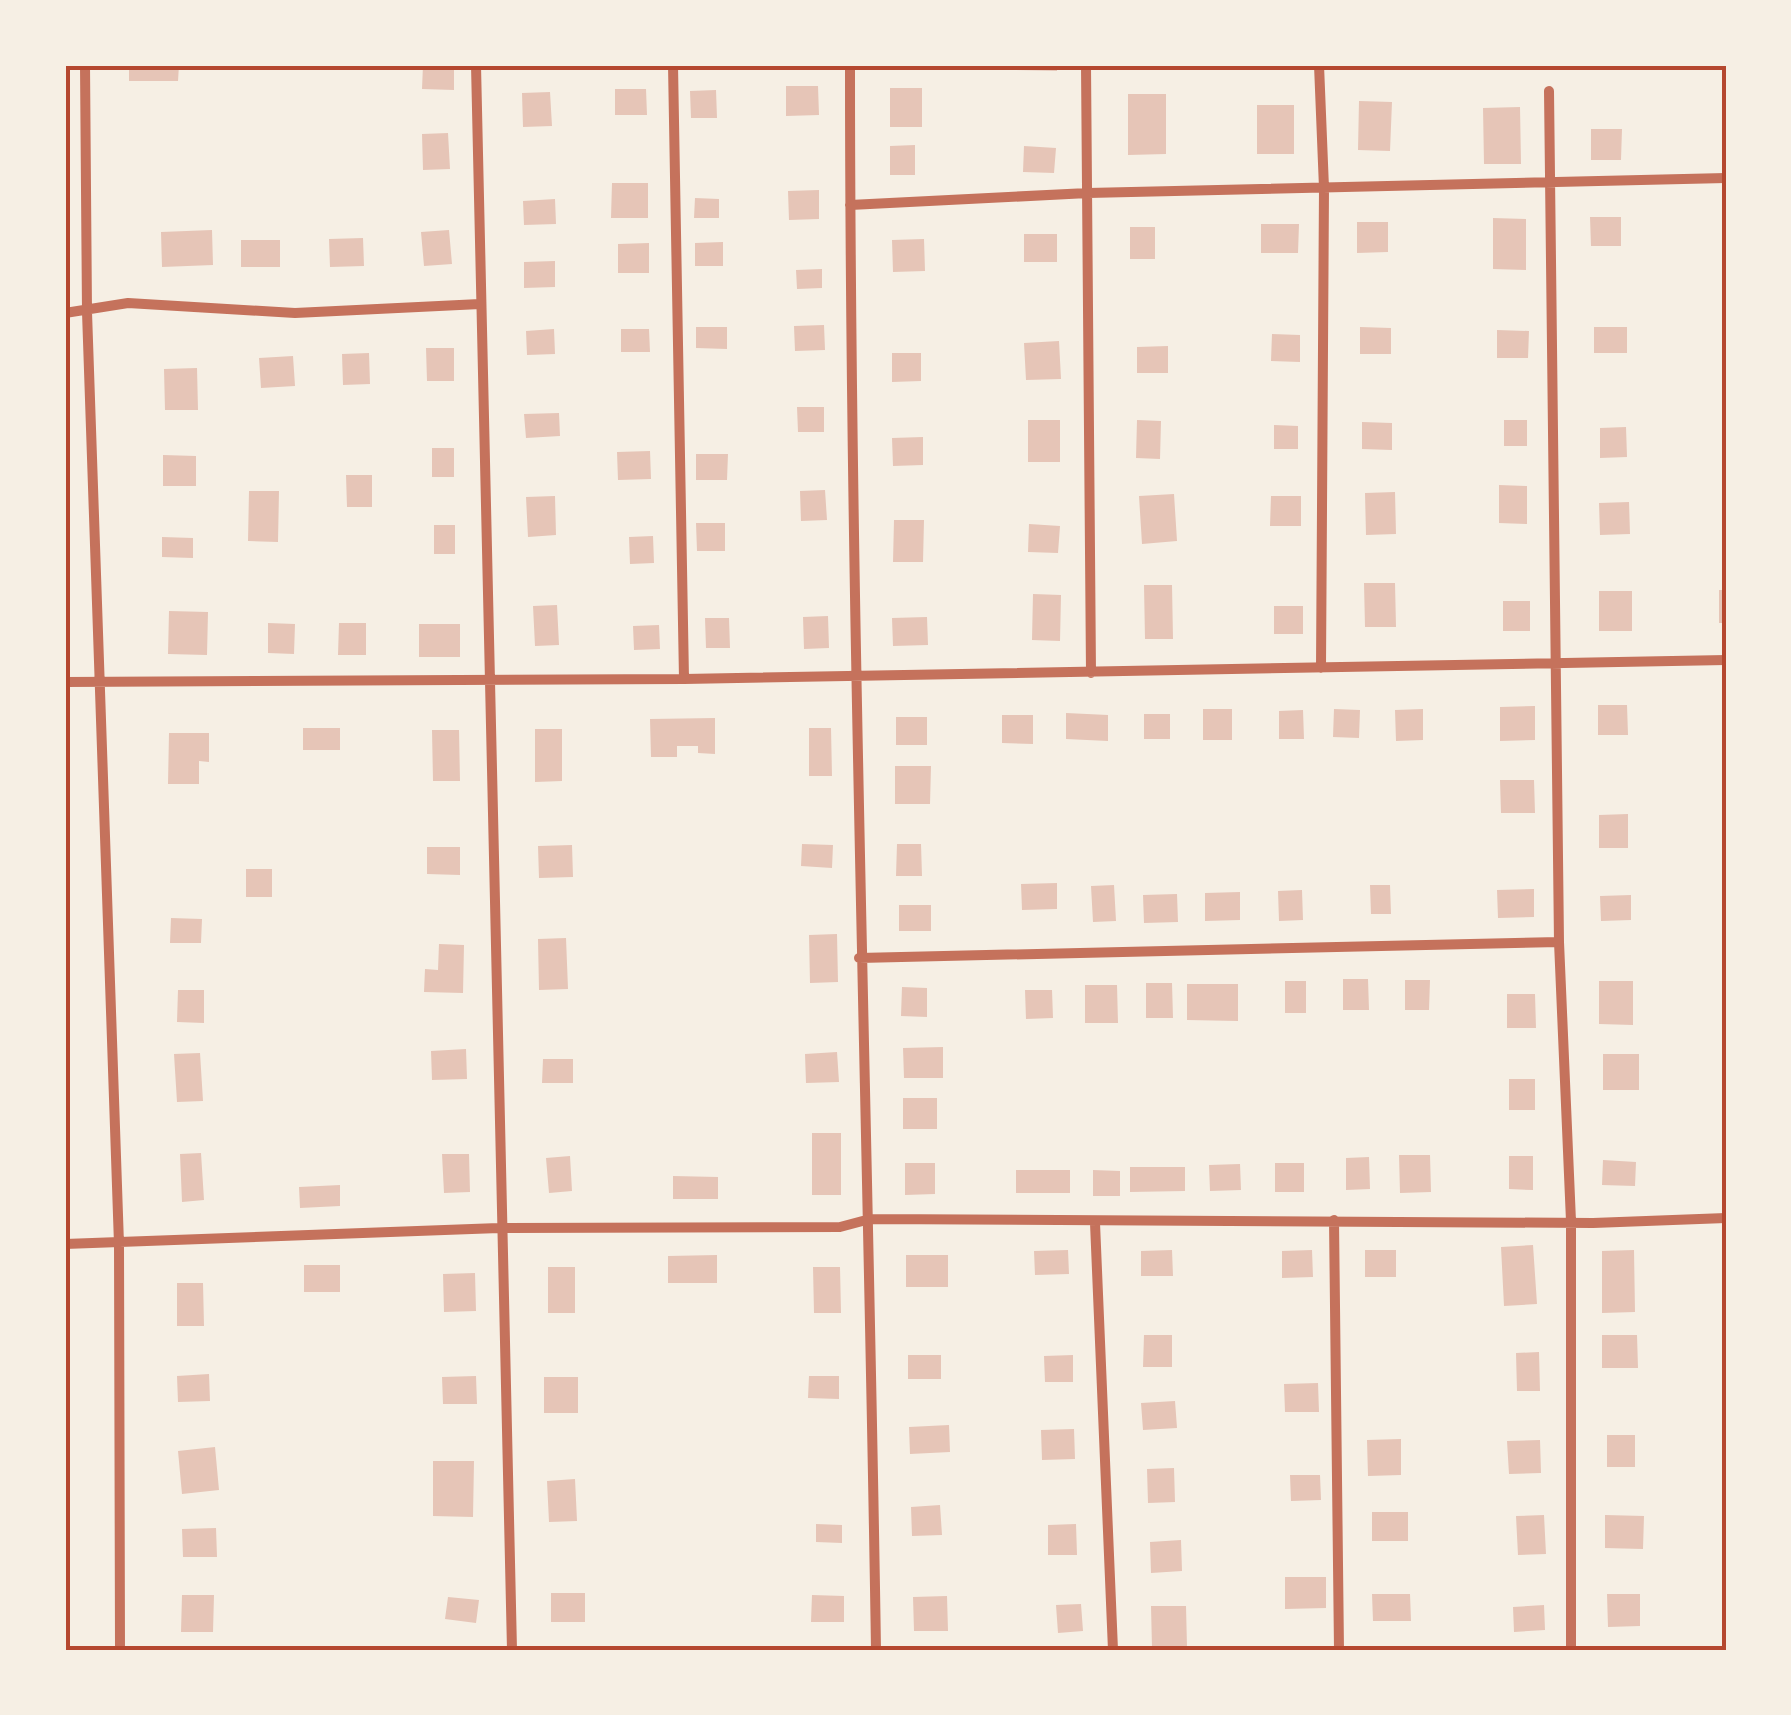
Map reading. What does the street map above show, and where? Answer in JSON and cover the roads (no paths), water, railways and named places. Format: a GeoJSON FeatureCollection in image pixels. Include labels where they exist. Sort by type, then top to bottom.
{"type":"FeatureCollection","features":[{"type":"Feature","properties":{"kind":"street"},"geometry":{"type":"LineString","coordinates":[[85,65],[87,312],[119,1244],[120,1650]]}},
{"type":"Feature","properties":{"kind":"street"},"geometry":{"type":"LineString","coordinates":[[476,65],[499,1228],[512,1650]]}},
{"type":"Feature","properties":{"kind":"street"},"geometry":{"type":"LineString","coordinates":[[673,65],[684,679]]}},
{"type":"Feature","properties":{"kind":"street"},"geometry":{"type":"LineString","coordinates":[[850,65],[853,677],[870,1219],[876,1650]]}},
{"type":"Feature","properties":{"kind":"street"},"geometry":{"type":"LineString","coordinates":[[1086,65],[1091,673]]}},
{"type":"Feature","properties":{"kind":"street"},"geometry":{"type":"LineString","coordinates":[[1319,65],[1324,188],[1321,668]]}},
{"type":"Feature","properties":{"kind":"street"},"geometry":{"type":"LineString","coordinates":[[1549,91],[1558,942],[1571,1221],[1571,1650]]}},
{"type":"Feature","properties":{"kind":"street"},"geometry":{"type":"LineString","coordinates":[[850,206],[1088,193],[1726,178]]}},
{"type":"Feature","properties":{"kind":"street"},"geometry":{"type":"LineString","coordinates":[[65,313],[128,304],[295,314],[480,304]]}},
{"type":"Feature","properties":{"kind":"street"},"geometry":{"type":"LineString","coordinates":[[65,682],[853,677],[1726,660]]}},
{"type":"Feature","properties":{"kind":"street"},"geometry":{"type":"LineString","coordinates":[[859,958],[1558,942]]}},
{"type":"Feature","properties":{"kind":"street"},"geometry":{"type":"LineString","coordinates":[[65,1244],[499,1228],[840,1228],[870,1219],[1095,1223],[1726,1218]]}},
{"type":"Feature","properties":{"kind":"street"},"geometry":{"type":"LineString","coordinates":[[1334,1220],[1338,1650]]}},
{"type":"Feature","properties":{"kind":"street"},"geometry":{"type":"LineString","coordinates":[[1095,1223],[1113,1650]]}}]}
